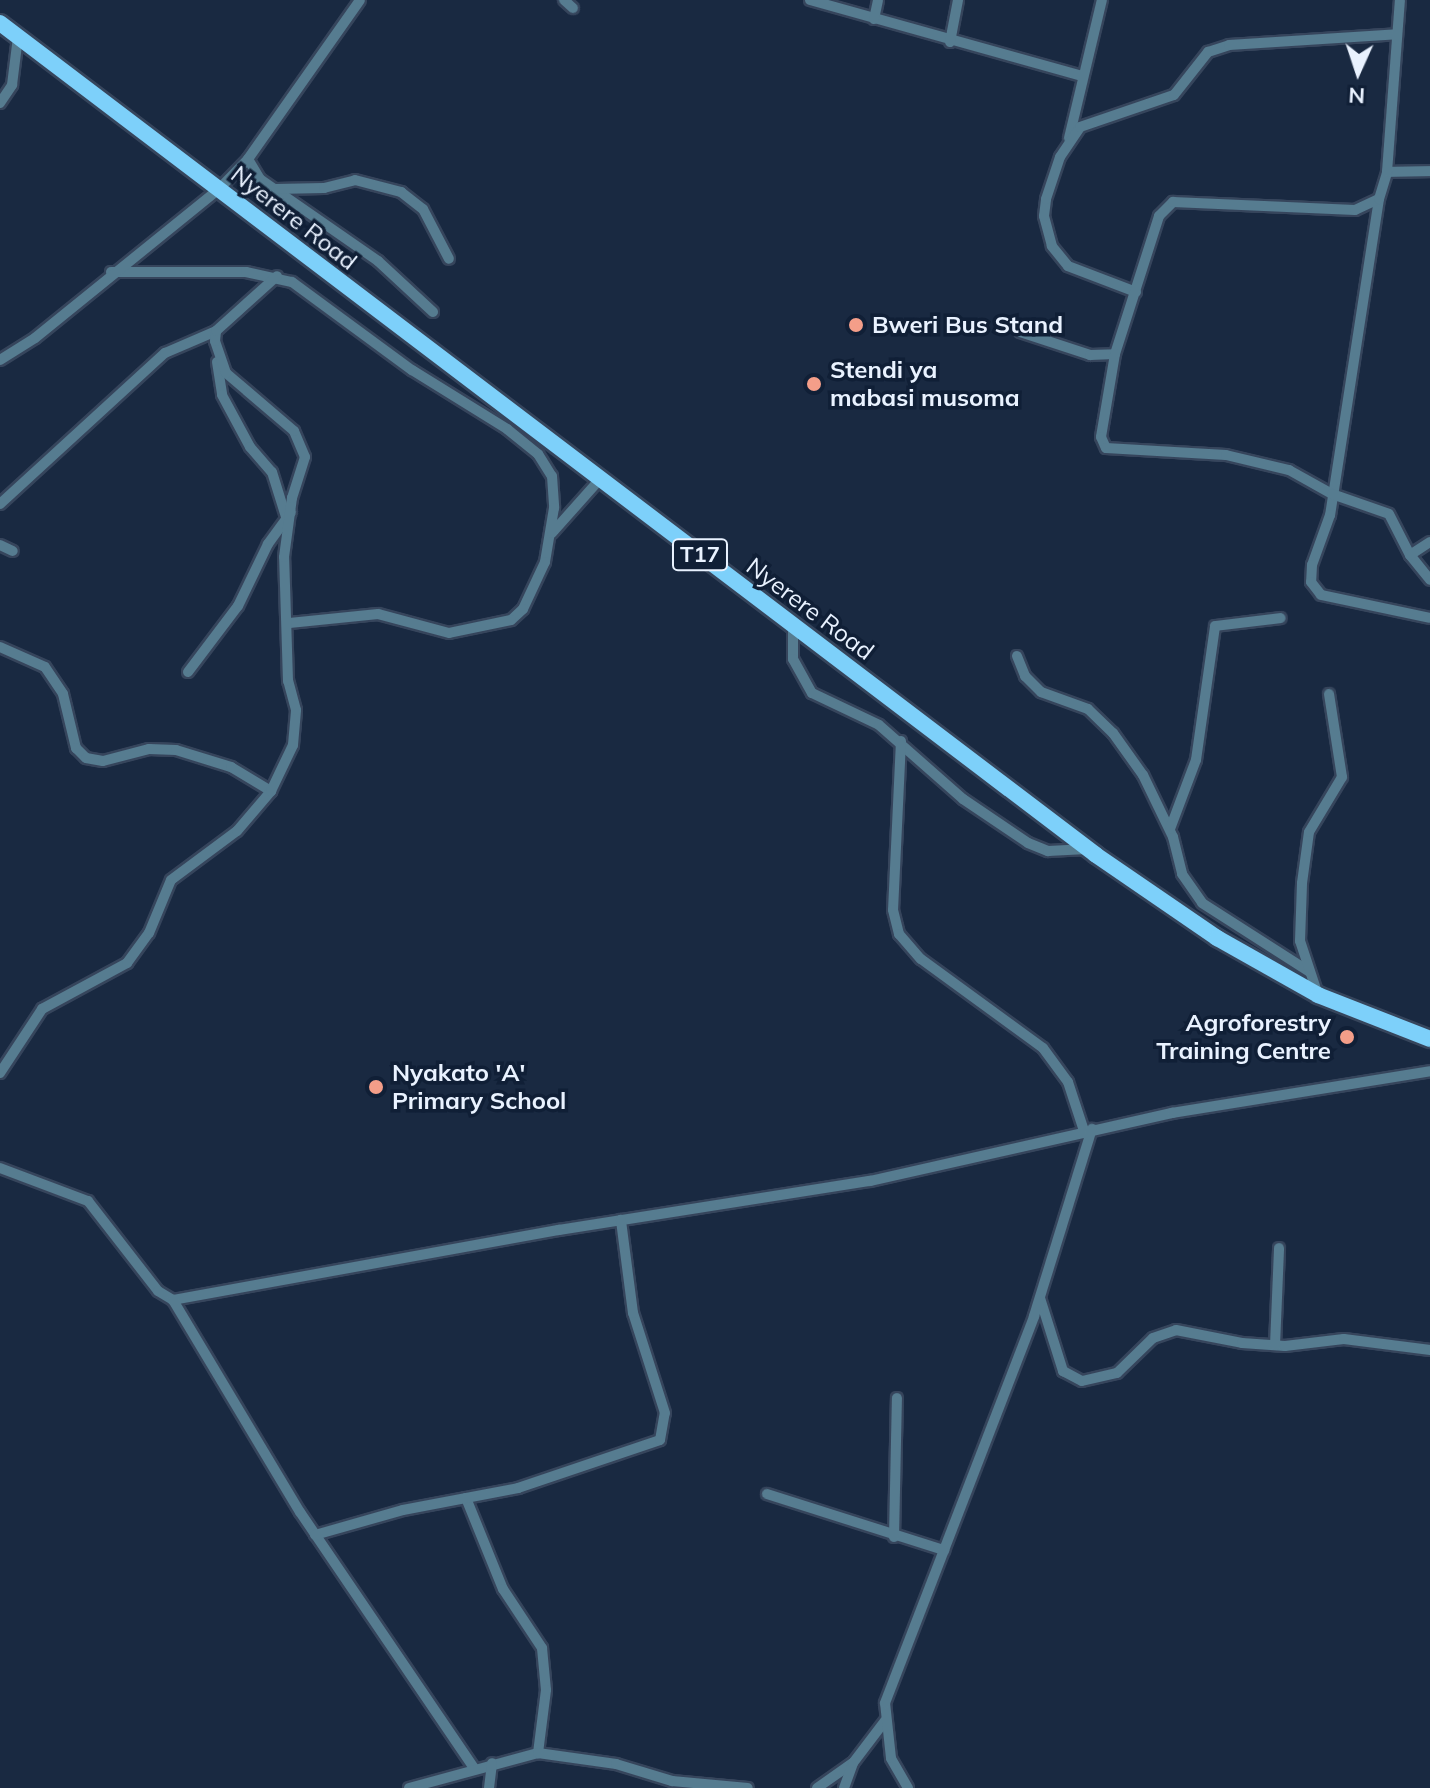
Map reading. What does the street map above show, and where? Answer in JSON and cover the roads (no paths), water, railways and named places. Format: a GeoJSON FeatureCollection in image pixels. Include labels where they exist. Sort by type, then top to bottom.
{"type":"FeatureCollection","features":[{"type":"Feature","properties":{"kind":"main road","name":"Nyerere Road"},"geometry":{"type":"LineString","coordinates":[[0,23],[1087,849],[1217,938],[1318,995],[1430,1039]]}},
{"type":"Feature","properties":{"kind":"street"},"geometry":{"type":"LineString","coordinates":[[0,360],[35,338],[111,272],[218,190],[248,159],[360,0]]}},
{"type":"Feature","properties":{"kind":"street"},"geometry":{"type":"LineString","coordinates":[[564,0],[573,8]]}},
{"type":"Feature","properties":{"kind":"street"},"geometry":{"type":"LineString","coordinates":[[810,0],[950,42],[1083,76]]}},
{"type":"Feature","properties":{"kind":"street"},"geometry":{"type":"LineString","coordinates":[[874,19],[878,0]]}},
{"type":"Feature","properties":{"kind":"street"},"geometry":{"type":"LineString","coordinates":[[950,42],[958,0]]}},
{"type":"Feature","properties":{"kind":"street"},"geometry":{"type":"LineString","coordinates":[[1102,0],[1068,140],[1046,199],[1044,216],[1052,246],[1068,266],[1136,292]]}},
{"type":"Feature","properties":{"kind":"street"},"geometry":{"type":"LineString","coordinates":[[1400,0],[1387,172],[1379,199],[1327,527],[1312,565],[1315,590],[1348,603],[1430,618]]}},
{"type":"Feature","properties":{"kind":"street"},"geometry":{"type":"LineString","coordinates":[[1068,140],[1096,118],[1174,95],[1208,52],[1229,45],[1397,34]]}},
{"type":"Feature","properties":{"kind":"street"},"geometry":{"type":"LineString","coordinates":[[0,103],[12,85],[18,37]]}},
{"type":"Feature","properties":{"kind":"street"},"geometry":{"type":"LineString","coordinates":[[248,159],[274,189],[378,261],[433,312]]}},
{"type":"Feature","properties":{"kind":"street"},"geometry":{"type":"LineString","coordinates":[[1387,172],[1430,171]]}},
{"type":"Feature","properties":{"kind":"street"},"geometry":{"type":"LineString","coordinates":[[274,189],[324,188],[355,180],[401,192],[423,209],[449,259]]}},
{"type":"Feature","properties":{"kind":"street"},"geometry":{"type":"LineString","coordinates":[[1379,199],[1355,210],[1173,202],[1159,216],[1115,354],[1101,437],[1106,448],[1259,460],[1332,494],[1389,514],[1410,555],[1430,580]]}},
{"type":"Feature","properties":{"kind":"street"},"geometry":{"type":"LineString","coordinates":[[111,272],[277,276],[538,454],[552,476],[551,535],[535,589],[511,620],[449,633],[378,614],[289,623]]}},
{"type":"Feature","properties":{"kind":"street"},"geometry":{"type":"LineString","coordinates":[[0,504],[165,353],[216,331],[277,276]]}},
{"type":"Feature","properties":{"kind":"street"},"geometry":{"type":"LineString","coordinates":[[0,1073],[42,1009],[127,963],[149,933],[171,880],[237,831],[271,791],[296,729],[288,681],[289,623],[284,557],[289,514],[272,472],[244,438],[222,395],[216,331]]}},
{"type":"Feature","properties":{"kind":"street"},"geometry":{"type":"LineString","coordinates":[[1020,332],[1090,355],[1115,354]]}},
{"type":"Feature","properties":{"kind":"street"},"geometry":{"type":"LineString","coordinates":[[188,672],[238,606],[289,514],[302,476],[302,443],[226,373],[217,353]]}},
{"type":"Feature","properties":{"kind":"street"},"geometry":{"type":"LineString","coordinates":[[551,535],[601,478]]}},
{"type":"Feature","properties":{"kind":"street"},"geometry":{"type":"LineString","coordinates":[[1410,555],[1430,542]]}},
{"type":"Feature","properties":{"kind":"street"},"geometry":{"type":"LineString","coordinates":[[0,545],[13,551]]}},
{"type":"Feature","properties":{"kind":"street"},"geometry":{"type":"LineString","coordinates":[[1170,829],[1196,760],[1215,626],[1281,618]]}},
{"type":"Feature","properties":{"kind":"street"},"geometry":{"type":"LineString","coordinates":[[793,627],[790,650],[805,685],[901,741],[963,799],[1028,843],[1048,851],[1087,849]]}},
{"type":"Feature","properties":{"kind":"street"},"geometry":{"type":"LineString","coordinates":[[0,647],[45,667],[63,694],[76,748],[86,758],[176,750],[231,767],[271,791]]}},
{"type":"Feature","properties":{"kind":"street"},"geometry":{"type":"LineString","coordinates":[[1017,656],[1025,676],[1041,692],[1088,709],[1113,733],[1143,775],[1170,829],[1185,881],[1202,903],[1310,972]]}},
{"type":"Feature","properties":{"kind":"street"},"geometry":{"type":"LineString","coordinates":[[1318,995],[1300,941],[1306,845],[1342,768],[1332,741],[1329,694]]}},
{"type":"Feature","properties":{"kind":"street"},"geometry":{"type":"LineString","coordinates":[[901,741],[893,897],[899,934],[921,959],[1043,1048],[1068,1082],[1088,1130],[1040,1298],[893,1680],[885,1721],[891,1758],[908,1788]]}},
{"type":"Feature","properties":{"kind":"street"},"geometry":{"type":"LineString","coordinates":[[173,1300],[621,1220],[870,1181],[1088,1130],[1430,1071]]}},
{"type":"Feature","properties":{"kind":"street"},"geometry":{"type":"LineString","coordinates":[[0,1168],[88,1201],[158,1291],[173,1300],[315,1535],[474,1768]]}},
{"type":"Feature","properties":{"kind":"street"},"geometry":{"type":"LineString","coordinates":[[315,1535],[518,1488],[588,1462],[643,1450],[665,1433],[661,1396],[643,1354],[631,1301],[621,1220]]}},
{"type":"Feature","properties":{"kind":"street"},"geometry":{"type":"LineString","coordinates":[[1275,1345],[1279,1248]]}},
{"type":"Feature","properties":{"kind":"street"},"geometry":{"type":"LineString","coordinates":[[1040,1298],[1063,1371],[1082,1381],[1117,1373],[1153,1338],[1169,1330],[1275,1345],[1344,1339],[1430,1350]]}},
{"type":"Feature","properties":{"kind":"street"},"geometry":{"type":"LineString","coordinates":[[894,1537],[897,1398]]}},
{"type":"Feature","properties":{"kind":"street"},"geometry":{"type":"LineString","coordinates":[[767,1494],[894,1537],[944,1550]]}},
{"type":"Feature","properties":{"kind":"street"},"geometry":{"type":"LineString","coordinates":[[466,1498],[503,1589],[542,1648],[546,1690],[538,1753]]}},
{"type":"Feature","properties":{"kind":"street"},"geometry":{"type":"LineString","coordinates":[[844,1788],[853,1763],[885,1721]]}},
{"type":"Feature","properties":{"kind":"street"},"geometry":{"type":"LineString","coordinates":[[409,1788],[538,1753],[616,1764],[681,1782],[748,1788]]}},
{"type":"Feature","properties":{"kind":"street"},"geometry":{"type":"LineString","coordinates":[[489,1788],[492,1763]]}},
{"type":"Feature","properties":{"kind":"street"},"geometry":{"type":"LineString","coordinates":[[817,1788],[853,1763]]}},
{"type":"Feature","properties":{"kind":"place","name":"Bweri Bus Stand"},"geometry":{"type":"Point","coordinates":[856,325]}},
{"type":"Feature","properties":{"kind":"place","name":"Stendi ya mabasi musoma"},"geometry":{"type":"Point","coordinates":[814,384]}},
{"type":"Feature","properties":{"kind":"place","name":"Agroforestry Training Centre"},"geometry":{"type":"Point","coordinates":[1347,1037]}},
{"type":"Feature","properties":{"kind":"place","name":"Nyakato 'A' Primary School"},"geometry":{"type":"Point","coordinates":[376,1087]}}]}
